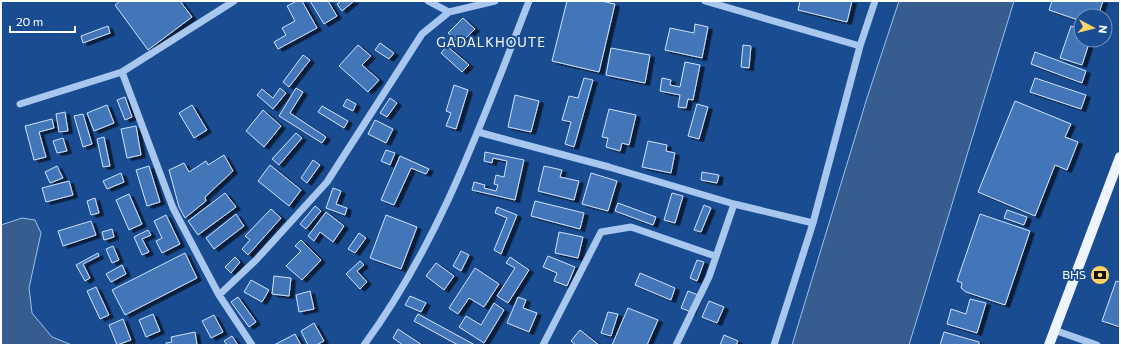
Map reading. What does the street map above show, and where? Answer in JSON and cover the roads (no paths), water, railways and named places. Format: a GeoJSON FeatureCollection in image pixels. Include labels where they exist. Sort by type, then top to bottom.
{"type":"FeatureCollection","features":[{"type":"Feature","properties":{"kind":"main road"},"geometry":{"type":"LineString","coordinates":[[1049,345],[1120,157]]}},
{"type":"Feature","properties":{"kind":"street"},"geometry":{"type":"LineString","coordinates":[[20,104],[122,72],[234,1]]}},
{"type":"Feature","properties":{"kind":"street"},"geometry":{"type":"LineString","coordinates":[[428,1],[448,12]]}},
{"type":"Feature","properties":{"kind":"street"},"geometry":{"type":"LineString","coordinates":[[219,295],[257,259],[327,182],[422,34],[448,12],[495,1]]}},
{"type":"Feature","properties":{"kind":"street"},"geometry":{"type":"LineString","coordinates":[[364,345],[380,323],[428,244],[478,132],[528,1]]}},
{"type":"Feature","properties":{"kind":"street"},"geometry":{"type":"LineString","coordinates":[[705,1],[716,2],[860,46]]}},
{"type":"Feature","properties":{"kind":"street"},"geometry":{"type":"LineString","coordinates":[[774,345],[813,223],[860,46],[875,1]]}},
{"type":"Feature","properties":{"kind":"street"},"geometry":{"type":"LineString","coordinates":[[122,72],[173,208],[219,295],[252,345]]}},
{"type":"Feature","properties":{"kind":"street"},"geometry":{"type":"LineString","coordinates":[[478,132],[609,167],[734,204],[813,223]]}},
{"type":"Feature","properties":{"kind":"street"},"geometry":{"type":"LineString","coordinates":[[676,345],[709,277],[734,204]]}},
{"type":"Feature","properties":{"kind":"street"},"geometry":{"type":"LineString","coordinates":[[543,345],[601,232],[631,227],[715,256]]}},
{"type":"Feature","properties":{"kind":"street"},"geometry":{"type":"LineString","coordinates":[[1054,330],[1097,345]]}},
{"type":"Feature","properties":{"kind":"water"},"geometry":{"type":"Polygon","coordinates":[[[899,1],[1014,1],[909,345],[792,345],[867,98],[899,1]]]}},
{"type":"Feature","properties":{"kind":"water"},"geometry":{"type":"Polygon","coordinates":[[[22,218],[35,220],[41,233],[29,288],[32,313],[52,337],[72,345],[1,345],[1,225],[22,218]]]}},
{"type":"Feature","properties":{"kind":"place","name":"BHS"},"geometry":{"type":"Point","coordinates":[1100,275]}},
{"type":"Feature","properties":{"kind":"district","name":"GADALKHOUTE"},"geometry":{"type":"Point","coordinates":[491,42]}}]}
